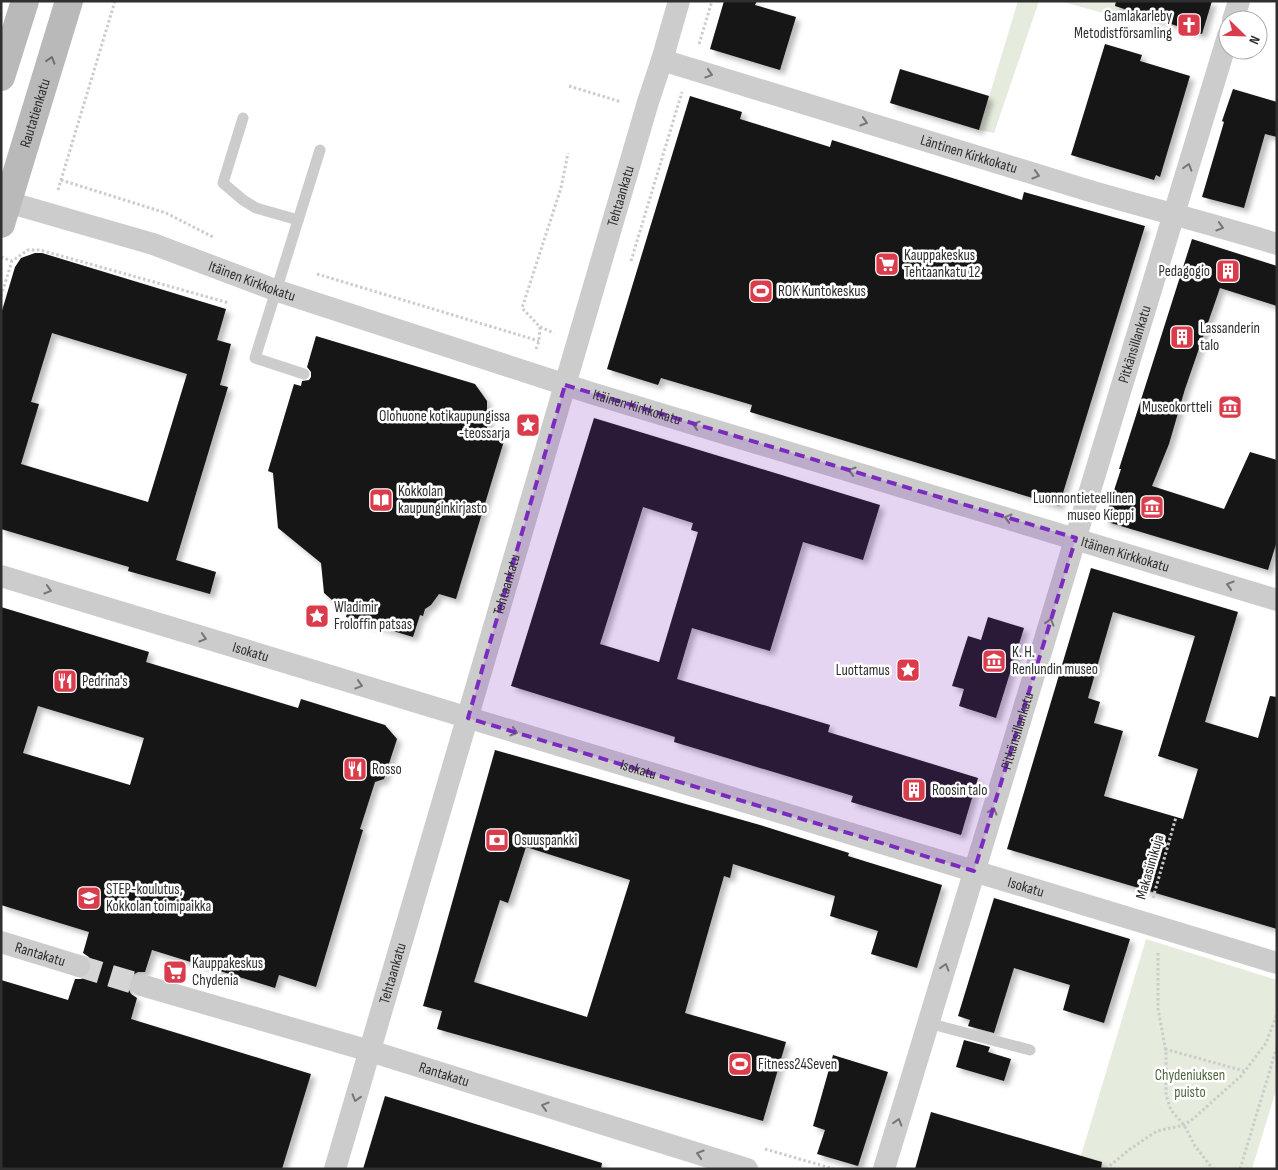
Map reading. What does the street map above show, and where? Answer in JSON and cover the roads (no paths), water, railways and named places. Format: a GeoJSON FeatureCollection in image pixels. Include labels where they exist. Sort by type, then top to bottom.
{"type":"FeatureCollection","features":[{"type":"Feature","properties":{"kind":"main road"},"geometry":{"type":"LineString","coordinates":[[1,77],[25,1]]}},
{"type":"Feature","properties":{"kind":"main road","name":"Rautatienkatu"},"geometry":{"type":"LineString","coordinates":[[4,208],[69,1]]}},
{"type":"Feature","properties":{"kind":"street","name":"Tehtaankatu"},"geometry":{"type":"LineString","coordinates":[[335,1169],[645,110],[679,1]]}},
{"type":"Feature","properties":{"kind":"street","name":"Läntinen Kirkkokatu"},"geometry":{"type":"LineString","coordinates":[[662,60],[1090,191],[1277,244]]}},
{"type":"Feature","properties":{"kind":"street","name":"Pitkänsillankatu"},"geometry":{"type":"LineString","coordinates":[[884,1169],[1221,60]]}},
{"type":"Feature","properties":{"kind":"street","name":"Itäinen Kirkkokatu"},"geometry":{"type":"LineString","coordinates":[[4,208],[52,213],[153,244],[275,290],[527,372],[1277,600]]}},
{"type":"Feature","properties":{"kind":"street","name":"Isokatu"},"geometry":{"type":"LineString","coordinates":[[1,576],[1277,963]]}},
{"type":"Feature","properties":{"kind":"street","name":"Rantakatu"},"geometry":{"type":"LineString","coordinates":[[1,942],[79,966]]}},
{"type":"Feature","properties":{"kind":"street","name":"Rantakatu"},"geometry":{"type":"LineString","coordinates":[[141,985],[370,1051],[747,1169]]}},
{"type":"Feature","properties":{"kind":"lane"},"geometry":{"type":"LineString","coordinates":[[243,118],[223,183],[256,208],[298,220]]}},
{"type":"Feature","properties":{"kind":"lane"},"geometry":{"type":"LineString","coordinates":[[304,374],[255,358],[320,150]]}},
{"type":"Feature","properties":{"kind":"lane"},"geometry":{"type":"LineString","coordinates":[[928,1023],[1030,1050]]}},
{"type":"Feature","properties":{"kind":"tunnel"},"geometry":{"type":"LineString","coordinates":[[79,966],[141,985]]}},
{"type":"Feature","properties":{"kind":"place","name":"Gamlakarleby Metodistförsamling"},"geometry":{"type":"Point","coordinates":[1189,25]}},
{"type":"Feature","properties":{"kind":"place","name":"Kauppakeskus Tehtaankatu 12"},"geometry":{"type":"Point","coordinates":[887,264]}},
{"type":"Feature","properties":{"kind":"place","name":"Pedagogio"},"geometry":{"type":"Point","coordinates":[1228,271]}},
{"type":"Feature","properties":{"kind":"place","name":"ROK Kuntokeskus"},"geometry":{"type":"Point","coordinates":[761,291]}},
{"type":"Feature","properties":{"kind":"place","name":"Lassanderin talo"},"geometry":{"type":"Point","coordinates":[1182,337]}},
{"type":"Feature","properties":{"kind":"place","name":"Museokortteli"},"geometry":{"type":"Point","coordinates":[1230,407]}},
{"type":"Feature","properties":{"kind":"place","name":"Olohuone kotikaupungissa -teossarja"},"geometry":{"type":"Point","coordinates":[528,425]}},
{"type":"Feature","properties":{"kind":"place","name":"Kokkolan kaupunginkirjasto"},"geometry":{"type":"Point","coordinates":[381,500]}},
{"type":"Feature","properties":{"kind":"place","name":"Luonnontieteellinen museo Kieppi"},"geometry":{"type":"Point","coordinates":[1152,507]}},
{"type":"Feature","properties":{"kind":"place","name":"Wladimir Froloffin patsas"},"geometry":{"type":"Point","coordinates":[317,616]}},
{"type":"Feature","properties":{"kind":"place","name":"K. H. Renlundin museo"},"geometry":{"type":"Point","coordinates":[994,661]}},
{"type":"Feature","properties":{"kind":"place","name":"Luottamus"},"geometry":{"type":"Point","coordinates":[908,670]}},
{"type":"Feature","properties":{"kind":"place","name":"Pedrina's"},"geometry":{"type":"Point","coordinates":[65,681]}},
{"type":"Feature","properties":{"kind":"place","name":"Rosso"},"geometry":{"type":"Point","coordinates":[355,769]}},
{"type":"Feature","properties":{"kind":"place","name":"Roosin talo"},"geometry":{"type":"Point","coordinates":[914,790]}},
{"type":"Feature","properties":{"kind":"place","name":"Osuuspankki"},"geometry":{"type":"Point","coordinates":[497,840]}},
{"type":"Feature","properties":{"kind":"place","name":"STEP-koulutus, Kokkolan toimipaikka"},"geometry":{"type":"Point","coordinates":[89,898]}},
{"type":"Feature","properties":{"kind":"place","name":"Kauppakeskus Chydenia"},"geometry":{"type":"Point","coordinates":[175,972]}},
{"type":"Feature","properties":{"kind":"place","name":"Fitness24Seven"},"geometry":{"type":"Point","coordinates":[740,1064]}},
{"type":"Feature","properties":{"kind":"park label","name":"Chydeniuksen puisto"},"geometry":{"type":"Point","coordinates":[1190,1084]}}]}
